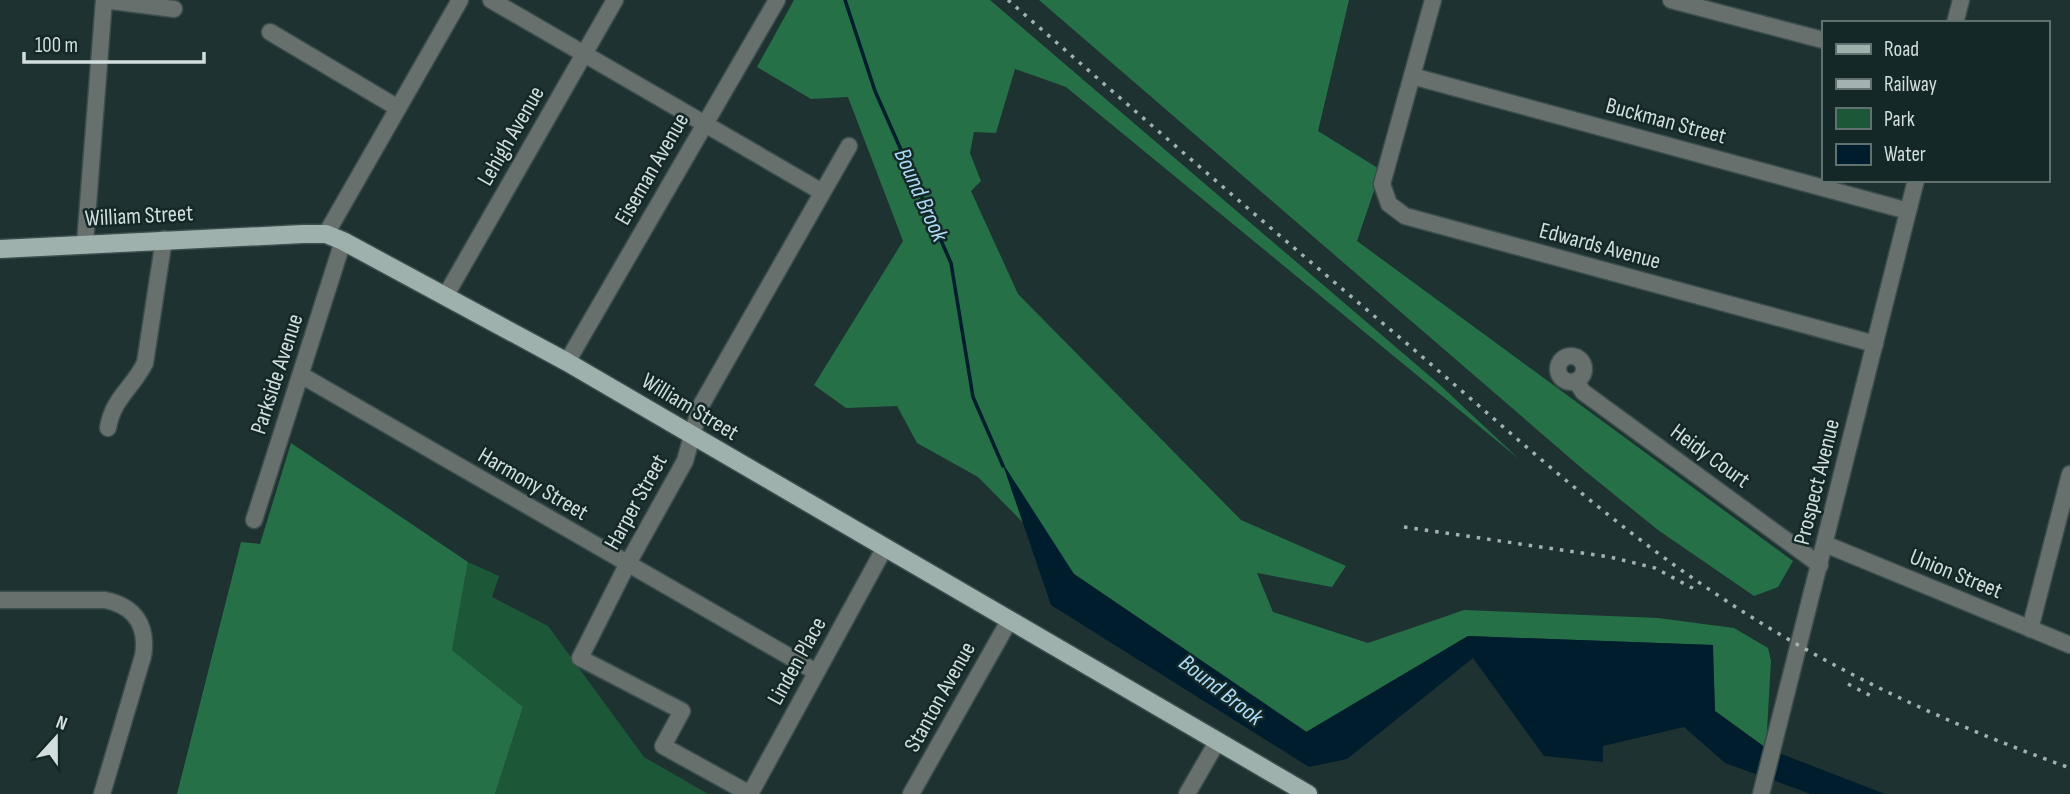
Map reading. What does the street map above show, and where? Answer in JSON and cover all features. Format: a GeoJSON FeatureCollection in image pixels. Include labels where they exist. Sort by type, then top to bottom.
{"type":"FeatureCollection","features":[{"type":"Feature","properties":{"kind":"main road","name":"William Street"},"geometry":{"type":"LineString","coordinates":[[0,249],[163,239],[334,238],[446,295],[567,362],[692,438],[1304,793]]}},
{"type":"Feature","properties":{"kind":"street"},"geometry":{"type":"LineString","coordinates":[[85,243],[104,0],[174,9]]}},
{"type":"Feature","properties":{"kind":"street","name":"Parkside Avenue"},"geometry":{"type":"LineString","coordinates":[[254,520],[301,375],[334,238],[398,108],[460,0]]}},
{"type":"Feature","properties":{"kind":"street"},"geometry":{"type":"LineString","coordinates":[[491,0],[822,192]]}},
{"type":"Feature","properties":{"kind":"street","name":"Lehigh Avenue"},"geometry":{"type":"LineString","coordinates":[[446,295],[615,0]]}},
{"type":"Feature","properties":{"kind":"street","name":"Eiseman Avenue"},"geometry":{"type":"LineString","coordinates":[[567,362],[777,0]]}},
{"type":"Feature","properties":{"kind":"street","name":"Edwards Avenue"},"geometry":{"type":"LineString","coordinates":[[1433,0],[1382,184],[1389,204],[1405,216],[1875,344]]}},
{"type":"Feature","properties":{"kind":"street"},"geometry":{"type":"LineString","coordinates":[[1671,0],[1822,40]]}},
{"type":"Feature","properties":{"kind":"street"},"geometry":{"type":"LineString","coordinates":[[1956,21],[1961,0]]}},
{"type":"Feature","properties":{"kind":"street"},"geometry":{"type":"LineString","coordinates":[[270,32],[398,108]]}},
{"type":"Feature","properties":{"kind":"street","name":"Buckman Street"},"geometry":{"type":"LineString","coordinates":[[1412,76],[1908,211]]}},
{"type":"Feature","properties":{"kind":"street","name":"Harper Street"},"geometry":{"type":"LineString","coordinates":[[750,794],[663,746],[682,711],[580,658],[627,565],[685,461],[700,407],[849,146]]}},
{"type":"Feature","properties":{"kind":"street","name":"Prospect Avenue"},"geometry":{"type":"LineString","coordinates":[[1761,791],[1915,182]]}},
{"type":"Feature","properties":{"kind":"street"},"geometry":{"type":"LineString","coordinates":[[108,428],[116,401],[138,377],[145,363],[163,239]]}},
{"type":"Feature","properties":{"kind":"street","name":"Harmony Street"},"geometry":{"type":"LineString","coordinates":[[301,375],[816,672]]}},
{"type":"Feature","properties":{"kind":"street","name":"Heidy Court"},"geometry":{"type":"LineString","coordinates":[[1576,381],[1583,392],[1820,565]]}},
{"type":"Feature","properties":{"kind":"street"},"geometry":{"type":"LineString","coordinates":[[2030,629],[2070,474]]}},
{"type":"Feature","properties":{"kind":"street","name":"Union Street"},"geometry":{"type":"LineString","coordinates":[[1825,544],[2070,645]]}},
{"type":"Feature","properties":{"kind":"street","name":"Linden Place"},"geometry":{"type":"LineString","coordinates":[[750,794],[884,549]]}},
{"type":"Feature","properties":{"kind":"street"},"geometry":{"type":"LineString","coordinates":[[0,600],[105,600],[119,603],[140,620],[144,634],[143,656],[102,794]]}},
{"type":"Feature","properties":{"kind":"street","name":"Stanton Avenue"},"geometry":{"type":"LineString","coordinates":[[911,794],[1009,621]]}},
{"type":"Feature","properties":{"kind":"street"},"geometry":{"type":"LineString","coordinates":[[1187,794],[1217,742]]}},
{"type":"Feature","properties":{"kind":"green space"},"geometry":{"type":"Polygon","coordinates":[[[794,0],[990,0],[1439,384],[1519,459],[1066,87],[1015,69],[996,133],[974,132],[970,153],[981,181],[971,191],[1018,294],[1241,520],[1346,566],[1332,587],[1257,573],[1273,612],[1368,643],[1464,610],[1658,618],[1734,628],[1768,648],[1771,661],[1766,748],[1715,711],[1712,645],[1468,636],[1307,732],[1074,574],[978,477],[917,443],[897,406],[846,408],[814,385],[903,241],[848,97],[811,99],[757,67],[794,0]]]}},
{"type":"Feature","properties":{"kind":"green space"},"geometry":{"type":"Polygon","coordinates":[[[1039,0],[1349,0],[1318,131],[1381,170],[1357,241],[1793,561],[1778,587],[1754,596],[1658,530],[1585,471],[1039,0]]]}},
{"type":"Feature","properties":{"kind":"green space"},"geometry":{"type":"Polygon","coordinates":[[[291,443],[468,562],[452,650],[523,707],[495,794],[177,794],[241,542],[260,544],[291,443]]]}},
{"type":"Feature","properties":{"kind":"green space"},"geometry":{"type":"Polygon","coordinates":[[[468,562],[499,576],[492,597],[548,626],[644,757],[708,794],[495,794],[523,707],[452,650],[468,562]]]}},
{"type":"Feature","properties":{"kind":"water"},"geometry":{"type":"Polygon","coordinates":[[[1002,462],[1074,574],[1306,732],[1468,636],[1713,645],[1715,711],[1766,748],[1885,794],[1811,794],[1725,763],[1684,727],[1603,746],[1603,762],[1544,756],[1473,658],[1347,759],[1309,767],[1051,605],[1002,462]]]}},
{"type":"Feature","properties":{"kind":"waterway","name":"Bound Brook"},"geometry":{"type":"LineString","coordinates":[[845,0],[875,91],[951,263],[973,397],[1003,466]]}},
{"type":"Feature","properties":{"kind":"railway"},"geometry":{"type":"LineString","coordinates":[[1008,0],[1558,474],[1678,567],[1760,623],[1846,671],[1979,733],[2070,768]]}},
{"type":"Feature","properties":{"kind":"railway"},"geometry":{"type":"LineString","coordinates":[[1404,527],[1610,557],[1655,568],[1696,590]]}},
{"type":"Feature","properties":{"kind":"railway"},"geometry":{"type":"LineString","coordinates":[[1848,684],[1875,698]]}}]}
